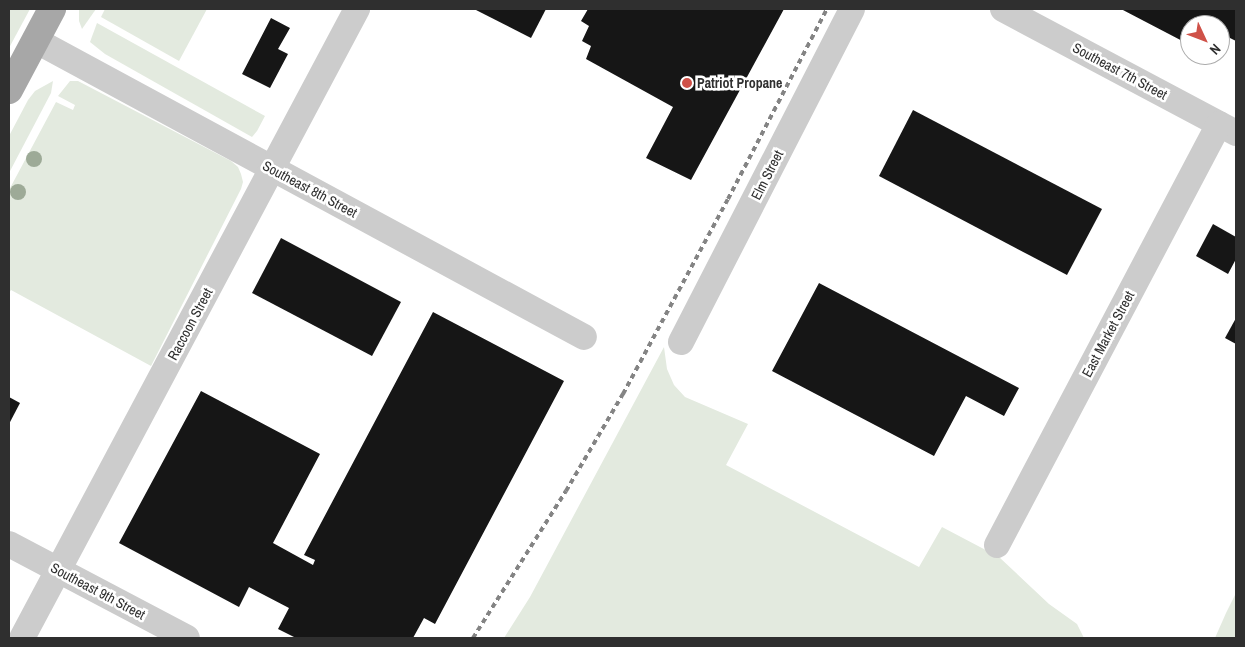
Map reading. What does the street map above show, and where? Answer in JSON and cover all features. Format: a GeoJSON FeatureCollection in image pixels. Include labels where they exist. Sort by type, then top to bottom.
{"type":"FeatureCollection","features":[{"type":"Feature","properties":{"kind":"main road"},"geometry":{"type":"LineString","coordinates":[[9,90],[52,9]]}},
{"type":"Feature","properties":{"kind":"street","name":"Raccoon Street"},"geometry":{"type":"LineString","coordinates":[[22,638],[357,9]]}},
{"type":"Feature","properties":{"kind":"street","name":"Elm Street"},"geometry":{"type":"LineString","coordinates":[[681,342],[852,9]]}},
{"type":"Feature","properties":{"kind":"street","name":"Southeast 7th Street"},"geometry":{"type":"LineString","coordinates":[[1003,9],[1228,129]]}},
{"type":"Feature","properties":{"kind":"street","name":"Southeast 8th Street"},"geometry":{"type":"LineString","coordinates":[[36,40],[584,337]]}},
{"type":"Feature","properties":{"kind":"street","name":"East Market Street"},"geometry":{"type":"LineString","coordinates":[[997,544],[1228,129]]}},
{"type":"Feature","properties":{"kind":"street","name":"Southeast 9th Street"},"geometry":{"type":"LineString","coordinates":[[9,544],[187,638]]}},
{"type":"Feature","properties":{"kind":"shaded area"},"geometry":{"type":"Polygon","coordinates":[[[9,9],[30,9],[9,48],[9,9]]]}},
{"type":"Feature","properties":{"kind":"shaded area"},"geometry":{"type":"Polygon","coordinates":[[[79,9],[96,9],[82,29],[79,21],[79,9]]]}},
{"type":"Feature","properties":{"kind":"shaded area"},"geometry":{"type":"Polygon","coordinates":[[[105,9],[207,9],[179,61],[101,17],[105,9]]]}},
{"type":"Feature","properties":{"kind":"shaded area"},"geometry":{"type":"Polygon","coordinates":[[[97,23],[265,116],[257,131],[252,137],[105,54],[90,42],[97,23]]]}},
{"type":"Feature","properties":{"kind":"shaded area"},"geometry":{"type":"Polygon","coordinates":[[[53,81],[51,93],[9,173],[9,136],[28,100],[35,91],[53,81]]]}},
{"type":"Feature","properties":{"kind":"shaded area"},"geometry":{"type":"Polygon","coordinates":[[[70,81],[78,81],[231,161],[238,167],[241,174],[243,182],[241,189],[151,366],[11,290],[9,293],[9,190],[56,102],[73,110],[75,105],[58,96],[70,81]]]}},
{"type":"Feature","properties":{"kind":"shaded area"},"geometry":{"type":"Polygon","coordinates":[[[664,347],[667,369],[674,385],[685,397],[748,424],[726,465],[919,567],[942,527],[999,557],[1049,604],[1077,624],[1084,638],[504,638],[530,597],[664,347]]]}},
{"type":"Feature","properties":{"kind":"shaded area"},"geometry":{"type":"Polygon","coordinates":[[[1236,593],[1236,638],[1215,638],[1226,613],[1236,593]]]}},
{"type":"Feature","properties":{"kind":"building"},"geometry":{"type":"Polygon","coordinates":[[[474,9],[546,9],[531,38],[474,9]]]}},
{"type":"Feature","properties":{"kind":"building","name":"Patriot Propane"},"geometry":{"type":"Polygon","coordinates":[[[588,9],[784,9],[691,180],[646,158],[673,107],[586,59],[591,46],[582,41],[589,26],[581,21],[588,9]]]}},
{"type":"Feature","properties":{"kind":"building"},"geometry":{"type":"Polygon","coordinates":[[[1121,9],[1236,9],[1236,41],[1230,38],[1230,15],[1180,15],[1180,40],[1121,9]]]}},
{"type":"Feature","properties":{"kind":"building"},"geometry":{"type":"Polygon","coordinates":[[[271,18],[290,28],[278,49],[288,54],[270,88],[242,74],[271,18]]]}},
{"type":"Feature","properties":{"kind":"building"},"geometry":{"type":"Polygon","coordinates":[[[913,110],[1102,209],[1067,275],[879,176],[913,110]]]}},
{"type":"Feature","properties":{"kind":"building"},"geometry":{"type":"Polygon","coordinates":[[[1213,224],[1236,237],[1236,259],[1228,274],[1196,256],[1213,224]]]}},
{"type":"Feature","properties":{"kind":"building"},"geometry":{"type":"Polygon","coordinates":[[[281,238],[401,302],[372,356],[252,293],[281,238]]]}},
{"type":"Feature","properties":{"kind":"building"},"geometry":{"type":"Polygon","coordinates":[[[819,283],[1019,388],[1004,416],[966,396],[934,456],[772,371],[819,283]]]}},
{"type":"Feature","properties":{"kind":"building"},"geometry":{"type":"Polygon","coordinates":[[[433,312],[564,381],[435,624],[424,618],[413,638],[296,638],[278,629],[289,608],[249,587],[239,607],[119,543],[201,391],[320,454],[273,543],[313,565],[315,560],[304,555],[433,312]]]}},
{"type":"Feature","properties":{"kind":"building"},"geometry":{"type":"Polygon","coordinates":[[[1236,318],[1236,344],[1225,338],[1236,318]]]}},
{"type":"Feature","properties":{"kind":"building"},"geometry":{"type":"Polygon","coordinates":[[[9,397],[20,403],[9,424],[9,397]]]}},
{"type":"Feature","properties":{"kind":"railway"},"geometry":{"type":"LineString","coordinates":[[473,638],[566,491],[623,394],[827,9]]}},
{"type":"Feature","properties":{"kind":"place","name":"Patriot Propane"},"geometry":{"type":"Point","coordinates":[687,83]}}]}
